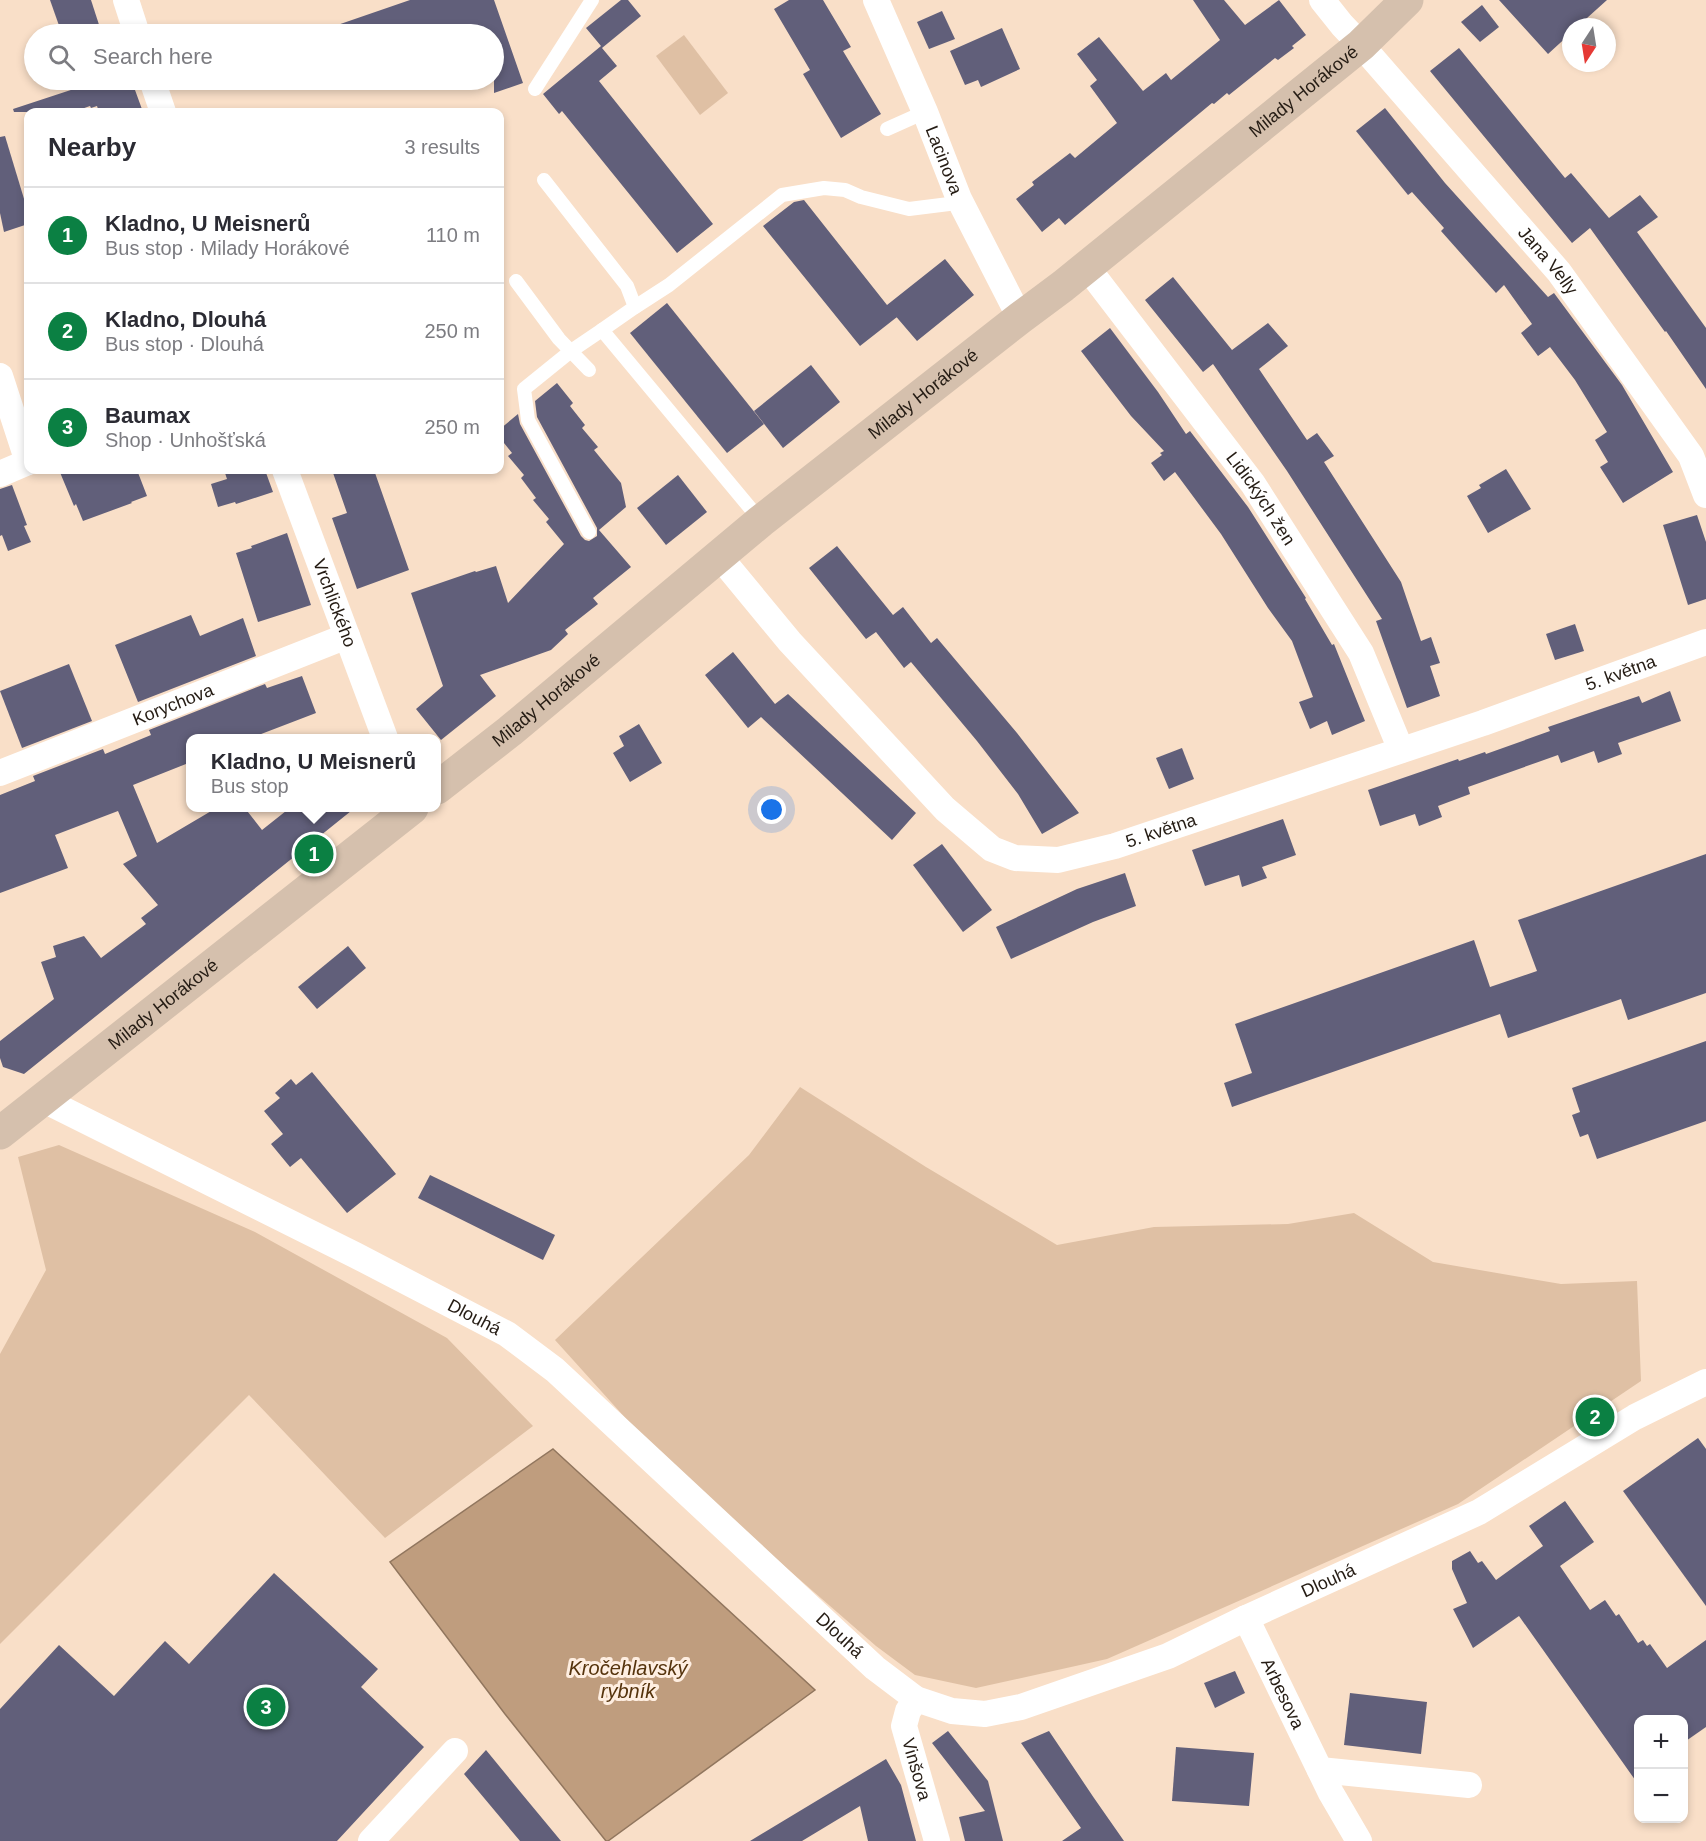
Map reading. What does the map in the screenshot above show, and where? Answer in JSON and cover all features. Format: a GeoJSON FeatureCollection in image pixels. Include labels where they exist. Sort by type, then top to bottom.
{"type":"FeatureCollection","features":[{"type":"Feature","properties":{"kind":"main road","name":"Milady Horákové"},"geometry":{"type":"LineString","coordinates":[[441,785],[519,723],[761,521],[1063,286],[1361,45],[1407,0]]}},
{"type":"Feature","properties":{"kind":"main road","name":"Milady Horákové"},"geometry":{"type":"LineString","coordinates":[[0,1133],[405,812]]}},
{"type":"Feature","properties":{"kind":"street"},"geometry":{"type":"LineString","coordinates":[[126,0],[134,24]]}},
{"type":"Feature","properties":{"kind":"street","name":"Lacinova"},"geometry":{"type":"LineString","coordinates":[[876,0],[925,112],[959,199],[1020,318]]}},
{"type":"Feature","properties":{"kind":"street","name":"Jana Velly"},"geometry":{"type":"LineString","coordinates":[[1322,0],[1559,272],[1691,456],[1706,495]]}},
{"type":"Feature","properties":{"kind":"street"},"geometry":{"type":"LineString","coordinates":[[155,90],[162,108]]}},
{"type":"Feature","properties":{"kind":"street","name":"Lidických žen"},"geometry":{"type":"LineString","coordinates":[[1086,266],[1259,494],[1361,653],[1401,750]]}},
{"type":"Feature","properties":{"kind":"street"},"geometry":{"type":"LineString","coordinates":[[0,376],[24,450]]}},
{"type":"Feature","properties":{"kind":"street"},"geometry":{"type":"LineString","coordinates":[[0,474],[24,464]]}},
{"type":"Feature","properties":{"kind":"street","name":"Vrchlického"},"geometry":{"type":"LineString","coordinates":[[286,474],[384,734]]}},
{"type":"Feature","properties":{"kind":"street","name":"5. května"},"geometry":{"type":"LineString","coordinates":[[719,556],[790,642],[945,809],[992,849],[1015,858],[1058,860],[1115,846],[1483,723],[1706,642]]}},
{"type":"Feature","properties":{"kind":"street","name":"Korychova"},"geometry":{"type":"LineString","coordinates":[[0,773],[347,636]]}},
{"type":"Feature","properties":{"kind":"street","name":"Dlouhá"},"geometry":{"type":"LineString","coordinates":[[44,1100],[344,1249],[507,1334],[555,1370],[875,1668],[916,1699],[952,1711],[985,1714],[1022,1707],[1168,1656],[1479,1512],[1635,1417],[1706,1382]]}},
{"type":"Feature","properties":{"kind":"street","name":"Arbesova"},"geometry":{"type":"LineString","coordinates":[[1246,1618],[1320,1770],[1359,1841]]}},
{"type":"Feature","properties":{"kind":"street","name":"Vinšova"},"geometry":{"type":"LineString","coordinates":[[916,1699],[908,1711],[904,1726],[936,1841]]}},
{"type":"Feature","properties":{"kind":"street"},"geometry":{"type":"LineString","coordinates":[[371,1841],[455,1750]]}},
{"type":"Feature","properties":{"kind":"street"},"geometry":{"type":"LineString","coordinates":[[1320,1770],[1469,1785]]}},
{"type":"Feature","properties":{"kind":"lane"},"geometry":{"type":"LineString","coordinates":[[535,89],[591,0]]}},
{"type":"Feature","properties":{"kind":"lane"},"geometry":{"type":"LineString","coordinates":[[887,129],[925,112]]}},
{"type":"Feature","properties":{"kind":"lane"},"geometry":{"type":"LineString","coordinates":[[544,180],[627,286],[635,307]]}},
{"type":"Feature","properties":{"kind":"lane"},"geometry":{"type":"LineString","coordinates":[[589,532],[528,420],[524,389],[571,351],[669,285],[782,195],[824,188],[845,190],[861,197],[909,209],[949,204],[959,199]]}},
{"type":"Feature","properties":{"kind":"lane"},"geometry":{"type":"LineString","coordinates":[[516,280],[571,351],[589,370]]}},
{"type":"Feature","properties":{"kind":"lane"},"geometry":{"type":"LineString","coordinates":[[602,330],[761,521]]}},
{"type":"Feature","properties":{"kind":"shaded area"},"geometry":{"type":"Polygon","coordinates":[[[684,35],[728,93],[700,115],[656,56],[684,35]]]}},
{"type":"Feature","properties":{"kind":"shaded area"},"geometry":{"type":"Polygon","coordinates":[[[800,1087],[926,1167],[1057,1245],[1154,1227],[1288,1224],[1354,1213],[1433,1262],[1561,1284],[1637,1281],[1641,1381],[1458,1504],[1107,1659],[976,1688],[915,1675],[876,1646],[666,1463],[555,1340],[749,1155],[800,1087]]]}},
{"type":"Feature","properties":{"kind":"shaded area"},"geometry":{"type":"Polygon","coordinates":[[[59,1145],[255,1232],[447,1338],[533,1426],[385,1538],[249,1395],[0,1644],[0,1354],[46,1270],[18,1157],[59,1145]]]}},
{"type":"Feature","properties":{"kind":"water","name":"Kročehlavský rybník"},"geometry":{"type":"Polygon","coordinates":[[[553,1449],[815,1690],[608,1841],[505,1714],[390,1562],[553,1449]]]}},
{"type":"Feature","properties":{"kind":"building"},"geometry":{"type":"Polygon","coordinates":[[[50,0],[91,0],[99,24],[58,24],[50,0]]]}},
{"type":"Feature","properties":{"kind":"building"},"geometry":{"type":"Polygon","coordinates":[[[410,0],[494,0],[502,24],[340,24],[410,0]]]}},
{"type":"Feature","properties":{"kind":"building"},"geometry":{"type":"Polygon","coordinates":[[[621,0],[628,0],[641,16],[602,48],[617,66],[599,81],[713,224],[677,253],[562,111],[559,114],[543,94],[601,46],[586,28],[621,0]]]}},
{"type":"Feature","properties":{"kind":"building"},"geometry":{"type":"Polygon","coordinates":[[[789,0],[823,0],[851,47],[843,51],[881,114],[841,138],[803,74],[810,70],[774,9],[789,0]]]}},
{"type":"Feature","properties":{"kind":"building"},"geometry":{"type":"Polygon","coordinates":[[[1193,0],[1224,0],[1245,25],[1279,0],[1306,35],[1278,60],[1275,58],[1229,95],[1227,93],[1214,104],[1212,103],[1065,225],[1059,218],[1042,232],[1016,199],[1034,185],[1032,182],[1070,153],[1075,158],[1117,123],[1090,86],[1097,80],[1077,54],[1099,37],[1143,91],[1166,73],[1171,80],[1220,40],[1193,0]]]}},
{"type":"Feature","properties":{"kind":"building"},"geometry":{"type":"Polygon","coordinates":[[[1499,0],[1607,0],[1587,18],[1562,18],[1562,41],[1548,54],[1499,0]]]}},
{"type":"Feature","properties":{"kind":"building"},"geometry":{"type":"Polygon","coordinates":[[[1482,5],[1499,27],[1480,42],[1461,22],[1482,5]]]}},
{"type":"Feature","properties":{"kind":"building"},"geometry":{"type":"Polygon","coordinates":[[[942,11],[955,39],[929,49],[917,22],[942,11]]]}},
{"type":"Feature","properties":{"kind":"building"},"geometry":{"type":"Polygon","coordinates":[[[1002,28],[1020,69],[981,87],[978,80],[965,85],[950,51],[1002,28]]]}},
{"type":"Feature","properties":{"kind":"building"},"geometry":{"type":"Polygon","coordinates":[[[504,29],[523,83],[504,90],[504,29]]]}},
{"type":"Feature","properties":{"kind":"building"},"geometry":{"type":"Polygon","coordinates":[[[1459,48],[1565,178],[1571,173],[1609,218],[1640,195],[1658,217],[1637,232],[1706,328],[1706,389],[1590,228],[1572,243],[1430,71],[1459,48]]]}},
{"type":"Feature","properties":{"kind":"building"},"geometry":{"type":"Polygon","coordinates":[[[71,90],[135,90],[142,108],[98,108],[97,106],[91,108],[90,106],[84,108],[24,108],[24,112],[14,112],[13,109],[71,90]]]}},
{"type":"Feature","properties":{"kind":"building"},"geometry":{"type":"Polygon","coordinates":[[[1385,108],[1445,183],[1548,297],[1554,293],[1622,385],[1673,472],[1623,503],[1600,467],[1608,462],[1595,440],[1607,432],[1575,380],[1550,347],[1538,356],[1521,333],[1532,324],[1504,285],[1496,293],[1441,231],[1444,228],[1412,192],[1408,195],[1356,131],[1385,108]]]}},
{"type":"Feature","properties":{"kind":"building"},"geometry":{"type":"Polygon","coordinates":[[[5,136],[24,199],[24,225],[4,232],[0,213],[0,137],[5,136]]]}},
{"type":"Feature","properties":{"kind":"building"},"geometry":{"type":"Polygon","coordinates":[[[804,200],[887,305],[945,259],[974,295],[917,341],[897,317],[860,346],[763,226],[794,202],[804,200]]]}},
{"type":"Feature","properties":{"kind":"building"},"geometry":{"type":"Polygon","coordinates":[[[1173,277],[1232,350],[1268,323],[1288,346],[1259,369],[1307,440],[1317,433],[1334,456],[1324,462],[1401,582],[1421,641],[1431,637],[1440,663],[1430,666],[1440,696],[1407,708],[1376,621],[1382,619],[1287,471],[1213,364],[1203,372],[1145,300],[1173,277]]]}},
{"type":"Feature","properties":{"kind":"building"},"geometry":{"type":"Polygon","coordinates":[[[667,303],[764,424],[727,453],[630,333],[667,303]]]}},
{"type":"Feature","properties":{"kind":"building"},"geometry":{"type":"Polygon","coordinates":[[[1110,328],[1186,434],[1190,431],[1248,507],[1306,598],[1332,645],[1334,644],[1365,721],[1332,735],[1327,721],[1310,729],[1299,702],[1313,697],[1292,641],[1221,534],[1175,472],[1164,481],[1151,463],[1164,451],[1131,416],[1081,351],[1110,328]]]}},
{"type":"Feature","properties":{"kind":"building"},"geometry":{"type":"Polygon","coordinates":[[[811,365],[840,402],[783,448],[754,411],[811,365]]]}},
{"type":"Feature","properties":{"kind":"building"},"geometry":{"type":"Polygon","coordinates":[[[557,383],[573,403],[570,406],[585,425],[582,428],[598,447],[594,450],[621,483],[626,507],[599,530],[631,567],[593,598],[598,604],[565,630],[568,634],[551,650],[480,675],[496,696],[441,740],[441,734],[436,734],[416,709],[443,686],[411,593],[496,566],[508,603],[564,544],[546,522],[549,519],[533,500],[536,498],[521,478],[524,475],[508,456],[512,453],[504,443],[504,426],[518,414],[520,424],[581,536],[589,541],[597,536],[597,528],[537,417],[535,401],[557,383]]]}},
{"type":"Feature","properties":{"kind":"building"},"geometry":{"type":"Polygon","coordinates":[[[1506,469],[1531,509],[1488,533],[1467,496],[1481,488],[1479,485],[1506,469]]]}},
{"type":"Feature","properties":{"kind":"building"},"geometry":{"type":"Polygon","coordinates":[[[61,474],[139,474],[147,496],[83,521],[76,504],[74,506],[61,474]]]}},
{"type":"Feature","properties":{"kind":"building"},"geometry":{"type":"Polygon","coordinates":[[[225,474],[266,474],[273,492],[236,504],[235,502],[218,507],[211,484],[227,479],[225,474]]]}},
{"type":"Feature","properties":{"kind":"building"},"geometry":{"type":"Polygon","coordinates":[[[333,474],[375,474],[409,570],[357,589],[332,518],[347,513],[333,474]]]}},
{"type":"Feature","properties":{"kind":"building"},"geometry":{"type":"Polygon","coordinates":[[[678,475],[707,512],[666,545],[637,508],[678,475]]]}},
{"type":"Feature","properties":{"kind":"building"},"geometry":{"type":"Polygon","coordinates":[[[12,485],[31,542],[8,551],[2,535],[0,536],[0,489],[12,485]]]}},
{"type":"Feature","properties":{"kind":"building"},"geometry":{"type":"Polygon","coordinates":[[[1697,515],[1706,542],[1706,599],[1688,605],[1663,525],[1697,515]]]}},
{"type":"Feature","properties":{"kind":"building"},"geometry":{"type":"Polygon","coordinates":[[[287,533],[311,605],[258,622],[236,553],[287,533]]]}},
{"type":"Feature","properties":{"kind":"building"},"geometry":{"type":"Polygon","coordinates":[[[837,546],[893,615],[903,607],[931,643],[937,638],[1017,733],[1079,813],[1042,834],[1018,794],[911,662],[904,668],[876,632],[866,639],[809,568],[837,546]]]}},
{"type":"Feature","properties":{"kind":"building"},"geometry":{"type":"Polygon","coordinates":[[[191,615],[200,636],[243,618],[256,656],[138,702],[115,645],[191,615]]]}},
{"type":"Feature","properties":{"kind":"building"},"geometry":{"type":"Polygon","coordinates":[[[1575,624],[1584,651],[1555,660],[1546,634],[1575,624]]]}},
{"type":"Feature","properties":{"kind":"building"},"geometry":{"type":"Polygon","coordinates":[[[733,652],[775,704],[788,694],[916,813],[892,840],[761,717],[748,728],[705,675],[733,652]]]}},
{"type":"Feature","properties":{"kind":"building"},"geometry":{"type":"Polygon","coordinates":[[[69,664],[92,721],[22,748],[0,691],[69,664]]]}},
{"type":"Feature","properties":{"kind":"building"},"geometry":{"type":"Polygon","coordinates":[[[302,676],[316,713],[261,734],[186,734],[186,764],[133,785],[157,843],[210,812],[248,812],[262,830],[285,812],[350,812],[24,1074],[3,1067],[0,1058],[0,1041],[54,999],[41,962],[56,957],[53,946],[84,936],[101,958],[146,924],[141,918],[158,905],[123,864],[137,856],[118,811],[55,835],[68,868],[0,893],[0,795],[35,781],[33,776],[103,749],[105,754],[151,735],[149,730],[265,684],[267,688],[302,676]]]}},
{"type":"Feature","properties":{"kind":"building"},"geometry":{"type":"Polygon","coordinates":[[[1670,691],[1681,721],[1618,743],[1622,754],[1598,763],[1594,751],[1561,763],[1558,755],[1468,787],[1470,794],[1438,806],[1442,817],[1419,826],[1415,814],[1380,826],[1368,790],[1458,759],[1459,761],[1485,752],[1486,754],[1550,731],[1548,727],[1639,696],[1642,703],[1670,691]]]}},
{"type":"Feature","properties":{"kind":"building"},"geometry":{"type":"Polygon","coordinates":[[[639,724],[662,763],[630,782],[613,753],[624,746],[619,736],[639,724]]]}},
{"type":"Feature","properties":{"kind":"building"},"geometry":{"type":"Polygon","coordinates":[[[1182,748],[1194,779],[1169,789],[1156,758],[1182,748]]]}},
{"type":"Feature","properties":{"kind":"building"},"geometry":{"type":"Polygon","coordinates":[[[1283,819],[1296,855],[1262,867],[1267,878],[1242,887],[1239,875],[1205,886],[1192,850],[1283,819]]]}},
{"type":"Feature","properties":{"kind":"building"},"geometry":{"type":"Polygon","coordinates":[[[942,844],[992,910],[963,932],[913,865],[942,844]]]}},
{"type":"Feature","properties":{"kind":"building"},"geometry":{"type":"Polygon","coordinates":[[[1706,854],[1706,993],[1628,1020],[1621,999],[1508,1038],[1500,1014],[1232,1107],[1224,1083],[1252,1073],[1235,1024],[1474,940],[1490,987],[1537,971],[1518,920],[1706,854]]]}},
{"type":"Feature","properties":{"kind":"building"},"geometry":{"type":"Polygon","coordinates":[[[1125,873],[1136,906],[1093,922],[1011,959],[996,927],[1077,889],[1125,873]]]}},
{"type":"Feature","properties":{"kind":"building"},"geometry":{"type":"Polygon","coordinates":[[[348,946],[366,968],[317,1009],[298,987],[348,946]]]}},
{"type":"Feature","properties":{"kind":"building"},"geometry":{"type":"Polygon","coordinates":[[[1706,1041],[1706,1121],[1597,1159],[1588,1134],[1580,1137],[1572,1115],[1580,1112],[1572,1088],[1706,1041]]]}},
{"type":"Feature","properties":{"kind":"building"},"geometry":{"type":"Polygon","coordinates":[[[312,1072],[396,1174],[347,1213],[301,1158],[290,1167],[271,1144],[283,1134],[264,1111],[280,1098],[275,1093],[291,1079],[296,1085],[312,1072]]]}},
{"type":"Feature","properties":{"kind":"building"},"geometry":{"type":"Polygon","coordinates":[[[430,1175],[555,1235],[543,1260],[418,1198],[430,1175]]]}},
{"type":"Feature","properties":{"kind":"building"},"geometry":{"type":"Polygon","coordinates":[[[1698,1438],[1706,1449],[1706,1606],[1623,1491],[1698,1438]]]}},
{"type":"Feature","properties":{"kind":"building"},"geometry":{"type":"Polygon","coordinates":[[[1565,1501],[1594,1542],[1560,1566],[1590,1610],[1605,1600],[1616,1616],[1619,1614],[1638,1643],[1643,1640],[1647,1646],[1650,1644],[1667,1668],[1706,1640],[1706,1727],[1688,1740],[1688,1715],[1634,1715],[1634,1778],[1519,1616],[1473,1648],[1453,1609],[1467,1603],[1452,1569],[1452,1561],[1470,1551],[1478,1563],[1482,1561],[1496,1580],[1543,1546],[1529,1526],[1565,1501]]]}},
{"type":"Feature","properties":{"kind":"building"},"geometry":{"type":"Polygon","coordinates":[[[274,1573],[378,1669],[361,1687],[424,1747],[337,1841],[0,1841],[0,1709],[59,1645],[114,1696],[165,1641],[189,1664],[274,1573]]]}},
{"type":"Feature","properties":{"kind":"building"},"geometry":{"type":"Polygon","coordinates":[[[1235,1671],[1245,1693],[1215,1708],[1204,1683],[1235,1671]]]}},
{"type":"Feature","properties":{"kind":"building"},"geometry":{"type":"Polygon","coordinates":[[[1350,1693],[1427,1702],[1421,1754],[1344,1745],[1350,1693]]]}},
{"type":"Feature","properties":{"kind":"building"},"geometry":{"type":"Polygon","coordinates":[[[948,1731],[988,1781],[1003,1841],[965,1841],[959,1817],[985,1811],[932,1743],[948,1731]]]}},
{"type":"Feature","properties":{"kind":"building"},"geometry":{"type":"Polygon","coordinates":[[[1049,1731],[1124,1841],[1062,1841],[1081,1828],[1021,1743],[1049,1731]]]}},
{"type":"Feature","properties":{"kind":"building"},"geometry":{"type":"Polygon","coordinates":[[[1176,1747],[1254,1753],[1249,1806],[1172,1801],[1176,1747]]]}},
{"type":"Feature","properties":{"kind":"building"},"geometry":{"type":"Polygon","coordinates":[[[486,1750],[561,1841],[520,1841],[464,1774],[486,1750]]]}},
{"type":"Feature","properties":{"kind":"building"},"geometry":{"type":"Polygon","coordinates":[[[886,1759],[901,1785],[916,1841],[868,1841],[860,1806],[802,1841],[750,1841],[886,1759]]]}},
{"type":"Feature","properties":{"kind":"place","name":"Kladno, U Meisnerů"},"geometry":{"type":"Point","coordinates":[314,854]}},
{"type":"Feature","properties":{"kind":"place","name":"Kladno, Dlouhá"},"geometry":{"type":"Point","coordinates":[1595,1417]}},
{"type":"Feature","properties":{"kind":"place","name":"Baumax"},"geometry":{"type":"Point","coordinates":[266,1707]}}]}
